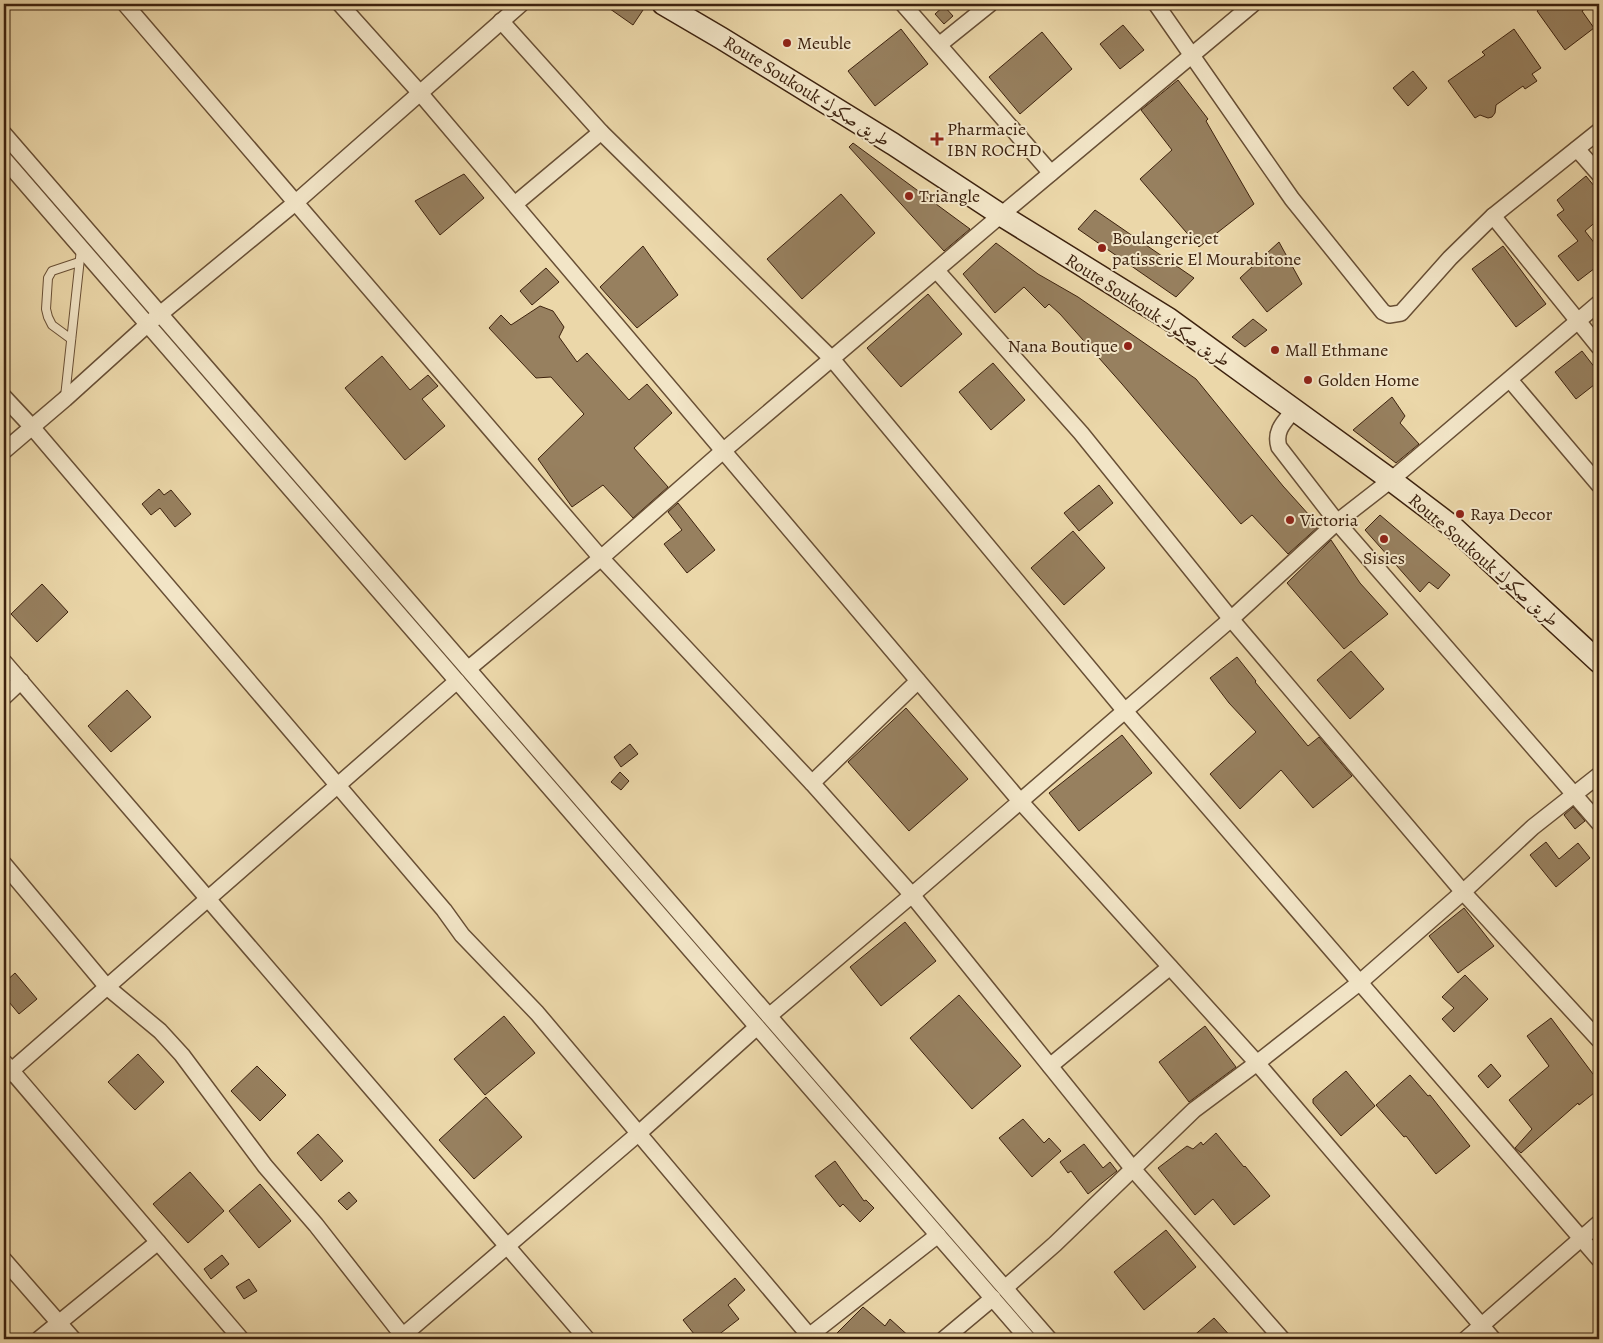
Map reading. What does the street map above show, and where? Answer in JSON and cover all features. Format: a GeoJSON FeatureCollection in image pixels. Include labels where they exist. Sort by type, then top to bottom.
{"type":"FeatureCollection","features":[{"type":"Feature","properties":{"kind":"street"},"geometry":{"type":"LineString","coordinates":[[125,4],[601,558],[812,783],[912,895],[1133,1169],[1282,1339]]}},
{"type":"Feature","properties":{"kind":"street"},"geometry":{"type":"LineString","coordinates":[[340,4],[420,93],[515,204],[1020,802],[1257,1063],[1493,1339]]}},
{"type":"Feature","properties":{"kind":"street"},"geometry":{"type":"LineString","coordinates":[[4,451],[148,324],[295,203],[521,4]]}},
{"type":"Feature","properties":{"kind":"street","name":"Route Soukouk طريق صكوك"},"geometry":{"type":"LineString","coordinates":[[663,4],[893,144],[1001,215],[1169,319],[1391,480],[1452,528],[1599,662]]}},
{"type":"Feature","properties":{"kind":"street"},"geometry":{"type":"LineString","coordinates":[[903,4],[1051,173]]}},
{"type":"Feature","properties":{"kind":"street"},"geometry":{"type":"LineString","coordinates":[[939,45],[990,4]]}},
{"type":"Feature","properties":{"kind":"street"},"geometry":{"type":"LineString","coordinates":[[1156,4],[1292,199],[1383,312],[1389,315],[1401,313],[1450,258],[1493,216],[1599,131]]}},
{"type":"Feature","properties":{"kind":"street"},"geometry":{"type":"LineString","coordinates":[[468,669],[601,558],[723,451],[1001,215],[1253,4]]}},
{"type":"Feature","properties":{"kind":"street"},"geometry":{"type":"LineString","coordinates":[[501,21],[602,132],[832,359],[1125,711],[1599,1259]]}},
{"type":"Feature","properties":{"kind":"street"},"geometry":{"type":"LineString","coordinates":[[515,204],[602,132]]}},
{"type":"Feature","properties":{"kind":"street"},"geometry":{"type":"LineString","coordinates":[[4,134],[1050,1339]]}},
{"type":"Feature","properties":{"kind":"street"},"geometry":{"type":"LineString","coordinates":[[1578,149],[1599,174]]}},
{"type":"Feature","properties":{"kind":"street"},"geometry":{"type":"LineString","coordinates":[[4,159],[80,256],[148,324],[1028,1339]]}},
{"type":"Feature","properties":{"kind":"street"},"geometry":{"type":"LineString","coordinates":[[1493,216],[1599,347]]}},
{"type":"Feature","properties":{"kind":"street"},"geometry":{"type":"LineString","coordinates":[[937,271],[1081,433],[1231,619],[1463,892],[1599,1040]]}},
{"type":"Feature","properties":{"kind":"street"},"geometry":{"type":"LineString","coordinates":[[769,1016],[1231,619],[1338,522],[1391,480],[1599,303]]}},
{"type":"Feature","properties":{"kind":"street"},"geometry":{"type":"LineString","coordinates":[[1510,380],[1599,485]]}},
{"type":"Feature","properties":{"kind":"street"},"geometry":{"type":"LineString","coordinates":[[4,397],[32,427],[444,910],[462,935],[537,1012],[810,1338],[938,1235]]}},
{"type":"Feature","properties":{"kind":"street"},"geometry":{"type":"LineString","coordinates":[[1294,410],[1278,429],[1276,439],[1279,447],[1338,522],[1599,822]]}},
{"type":"Feature","properties":{"kind":"street"},"geometry":{"type":"LineString","coordinates":[[4,662],[588,1339]]}},
{"type":"Feature","properties":{"kind":"street"},"geometry":{"type":"LineString","coordinates":[[4,697],[20,681]]}},
{"type":"Feature","properties":{"kind":"street"},"geometry":{"type":"LineString","coordinates":[[241,1339],[6,1070],[107,987],[457,681]]}},
{"type":"Feature","properties":{"kind":"street"},"geometry":{"type":"LineString","coordinates":[[812,783],[918,682]]}},
{"type":"Feature","properties":{"kind":"street"},"geometry":{"type":"LineString","coordinates":[[1005,1288],[1056,1244],[1194,1110],[1359,983],[1463,892],[1533,827],[1599,775]]}},
{"type":"Feature","properties":{"kind":"street"},"geometry":{"type":"LineString","coordinates":[[4,864],[107,987],[160,1031],[182,1055],[265,1166],[316,1225],[401,1337],[639,1133],[758,1027]]}},
{"type":"Feature","properties":{"kind":"street"},"geometry":{"type":"LineString","coordinates":[[1050,1066],[1170,967]]}},
{"type":"Feature","properties":{"kind":"street"},"geometry":{"type":"LineString","coordinates":[[1466,1339],[1599,1223]]}},
{"type":"Feature","properties":{"kind":"street"},"geometry":{"type":"LineString","coordinates":[[39,1339],[158,1242]]}},
{"type":"Feature","properties":{"kind":"street"},"geometry":{"type":"LineString","coordinates":[[4,1260],[72,1339]]}},
{"type":"Feature","properties":{"kind":"street"},"geometry":{"type":"LineString","coordinates":[[944,1339],[992,1298]]}},
{"type":"Feature","properties":{"kind":"lane"},"geometry":{"type":"LineString","coordinates":[[71,339],[52,325],[48,317],[46,309],[48,278],[52,271],[80,256]]}},
{"type":"Feature","properties":{"kind":"lane"},"geometry":{"type":"LineString","coordinates":[[65,399],[80,256]]}},
{"type":"Feature","properties":{"kind":"building"},"geometry":{"type":"Polygon","coordinates":[[[603,4],[647,4],[633,25],[603,4]]]}},
{"type":"Feature","properties":{"kind":"building"},"geometry":{"type":"Polygon","coordinates":[[[1546,4],[1591,4],[1582,11],[1594,28],[1565,50],[1537,11],[1546,4]]]}},
{"type":"Feature","properties":{"kind":"building"},"geometry":{"type":"Polygon","coordinates":[[[944,6],[953,16],[944,24],[935,14],[944,6]]]}},
{"type":"Feature","properties":{"kind":"building"},"geometry":{"type":"Polygon","coordinates":[[[1123,25],[1144,50],[1120,69],[1100,44],[1123,25]]]}},
{"type":"Feature","properties":{"kind":"building"},"geometry":{"type":"Polygon","coordinates":[[[901,29],[928,64],[875,106],[848,71],[901,29]]]}},
{"type":"Feature","properties":{"kind":"building"},"geometry":{"type":"Polygon","coordinates":[[[1514,29],[1541,68],[1532,74],[1537,81],[1525,89],[1523,86],[1496,105],[1495,113],[1492,117],[1488,118],[1480,115],[1475,118],[1448,81],[1485,55],[1482,52],[1514,29]]]}},
{"type":"Feature","properties":{"kind":"building"},"geometry":{"type":"Polygon","coordinates":[[[1042,32],[1072,69],[1020,114],[989,77],[1042,32]]]}},
{"type":"Feature","properties":{"kind":"building"},"geometry":{"type":"Polygon","coordinates":[[[1413,71],[1427,88],[1408,106],[1393,88],[1413,71]]]}},
{"type":"Feature","properties":{"kind":"building"},"geometry":{"type":"Polygon","coordinates":[[[1178,80],[1208,119],[1206,121],[1254,204],[1199,247],[1140,179],[1172,150],[1141,110],[1178,80]]]}},
{"type":"Feature","properties":{"kind":"building","name":"Triangle"},"geometry":{"type":"Polygon","coordinates":[[[853,143],[970,229],[944,251],[849,147],[853,143]]]}},
{"type":"Feature","properties":{"kind":"building"},"geometry":{"type":"Polygon","coordinates":[[[464,174],[484,198],[440,235],[415,201],[464,174]]]}},
{"type":"Feature","properties":{"kind":"building"},"geometry":{"type":"Polygon","coordinates":[[[1586,176],[1599,192],[1599,219],[1585,231],[1599,249],[1599,265],[1578,281],[1558,256],[1578,241],[1557,215],[1564,210],[1557,200],[1586,176]]]}},
{"type":"Feature","properties":{"kind":"building"},"geometry":{"type":"Polygon","coordinates":[[[841,194],[875,233],[802,299],[767,259],[841,194]]]}},
{"type":"Feature","properties":{"kind":"building"},"geometry":{"type":"Polygon","coordinates":[[[1095,210],[1194,278],[1176,297],[1078,229],[1095,210]]]}},
{"type":"Feature","properties":{"kind":"building"},"geometry":{"type":"Polygon","coordinates":[[[1279,242],[1302,284],[1267,312],[1240,278],[1279,242]]]}},
{"type":"Feature","properties":{"kind":"building"},"geometry":{"type":"Polygon","coordinates":[[[996,243],[1038,274],[1078,297],[1196,379],[1283,486],[1319,526],[1288,554],[1252,515],[1241,524],[1122,384],[1049,304],[1045,308],[1024,287],[995,313],[963,274],[996,243]]]}},
{"type":"Feature","properties":{"kind":"building"},"geometry":{"type":"Polygon","coordinates":[[[643,246],[678,295],[637,328],[600,287],[643,246]]]}},
{"type":"Feature","properties":{"kind":"building"},"geometry":{"type":"Polygon","coordinates":[[[1503,246],[1546,304],[1516,327],[1472,269],[1503,246]]]}},
{"type":"Feature","properties":{"kind":"building"},"geometry":{"type":"Polygon","coordinates":[[[546,268],[559,282],[532,305],[520,291],[546,268]]]}},
{"type":"Feature","properties":{"kind":"building"},"geometry":{"type":"Polygon","coordinates":[[[928,294],[962,334],[901,387],[867,348],[928,294]]]}},
{"type":"Feature","properties":{"kind":"building"},"geometry":{"type":"Polygon","coordinates":[[[540,306],[553,311],[564,327],[559,337],[577,362],[587,353],[629,400],[647,384],[672,413],[634,448],[668,487],[633,518],[603,485],[572,507],[538,459],[584,414],[551,377],[536,378],[489,328],[501,315],[511,325],[540,306]]]}},
{"type":"Feature","properties":{"kind":"building"},"geometry":{"type":"Polygon","coordinates":[[[1253,319],[1267,330],[1245,347],[1232,337],[1253,319]]]}},
{"type":"Feature","properties":{"kind":"building"},"geometry":{"type":"Polygon","coordinates":[[[1582,351],[1599,373],[1599,381],[1576,399],[1555,372],[1582,351]]]}},
{"type":"Feature","properties":{"kind":"building"},"geometry":{"type":"Polygon","coordinates":[[[382,356],[410,390],[428,375],[438,386],[422,399],[445,426],[405,460],[345,388],[382,356]]]}},
{"type":"Feature","properties":{"kind":"building"},"geometry":{"type":"Polygon","coordinates":[[[993,363],[1025,400],[991,430],[959,392],[993,363]]]}},
{"type":"Feature","properties":{"kind":"building"},"geometry":{"type":"Polygon","coordinates":[[[1392,397],[1405,416],[1400,423],[1419,444],[1396,463],[1353,430],[1392,397]]]}},
{"type":"Feature","properties":{"kind":"building"},"geometry":{"type":"Polygon","coordinates":[[[1099,485],[1113,503],[1079,531],[1064,513],[1099,485]]]}},
{"type":"Feature","properties":{"kind":"building"},"geometry":{"type":"Polygon","coordinates":[[[159,489],[164,495],[171,490],[191,514],[175,527],[160,508],[151,515],[142,504],[159,489]]]}},
{"type":"Feature","properties":{"kind":"building"},"geometry":{"type":"Polygon","coordinates":[[[678,503],[715,550],[687,573],[664,544],[682,530],[668,512],[678,503]]]}},
{"type":"Feature","properties":{"kind":"building"},"geometry":{"type":"Polygon","coordinates":[[[1380,515],[1450,575],[1438,589],[1429,582],[1420,592],[1365,530],[1380,515]]]}},
{"type":"Feature","properties":{"kind":"building"},"geometry":{"type":"Polygon","coordinates":[[[1073,531],[1105,568],[1064,605],[1031,568],[1073,531]]]}},
{"type":"Feature","properties":{"kind":"building"},"geometry":{"type":"Polygon","coordinates":[[[1331,540],[1360,583],[1388,614],[1344,649],[1287,583],[1331,540]]]}},
{"type":"Feature","properties":{"kind":"building"},"geometry":{"type":"Polygon","coordinates":[[[42,584],[68,612],[37,642],[11,614],[42,584]]]}},
{"type":"Feature","properties":{"kind":"building"},"geometry":{"type":"Polygon","coordinates":[[[1351,651],[1384,689],[1350,719],[1317,680],[1351,651]]]}},
{"type":"Feature","properties":{"kind":"building"},"geometry":{"type":"Polygon","coordinates":[[[1237,657],[1255,682],[1308,746],[1319,737],[1352,776],[1313,808],[1281,770],[1240,809],[1210,774],[1256,732],[1229,703],[1210,678],[1237,657]]]}},
{"type":"Feature","properties":{"kind":"building"},"geometry":{"type":"Polygon","coordinates":[[[127,690],[151,717],[111,752],[88,726],[127,690]]]}},
{"type":"Feature","properties":{"kind":"building"},"geometry":{"type":"Polygon","coordinates":[[[906,708],[968,779],[909,831],[848,762],[906,708]]]}},
{"type":"Feature","properties":{"kind":"building"},"geometry":{"type":"Polygon","coordinates":[[[1122,735],[1152,773],[1079,831],[1049,793],[1122,735]]]}},
{"type":"Feature","properties":{"kind":"building"},"geometry":{"type":"Polygon","coordinates":[[[630,744],[638,754],[621,767],[614,757],[630,744]]]}},
{"type":"Feature","properties":{"kind":"building"},"geometry":{"type":"Polygon","coordinates":[[[620,772],[629,781],[621,790],[611,782],[620,772]]]}},
{"type":"Feature","properties":{"kind":"building"},"geometry":{"type":"Polygon","coordinates":[[[1573,807],[1585,821],[1575,829],[1564,815],[1573,807]]]}},
{"type":"Feature","properties":{"kind":"building"},"geometry":{"type":"Polygon","coordinates":[[[1546,842],[1559,859],[1578,843],[1590,858],[1556,887],[1530,855],[1546,842]]]}},
{"type":"Feature","properties":{"kind":"building"},"geometry":{"type":"Polygon","coordinates":[[[1464,908],[1494,946],[1458,973],[1429,936],[1464,908]]]}},
{"type":"Feature","properties":{"kind":"building"},"geometry":{"type":"Polygon","coordinates":[[[905,922],[936,961],[881,1006],[850,967],[905,922]]]}},
{"type":"Feature","properties":{"kind":"building"},"geometry":{"type":"Polygon","coordinates":[[[15,973],[37,999],[19,1014],[4,996],[4,983],[15,973]]]}},
{"type":"Feature","properties":{"kind":"building"},"geometry":{"type":"Polygon","coordinates":[[[1465,975],[1488,999],[1454,1032],[1442,1019],[1454,1008],[1442,997],[1465,975]]]}},
{"type":"Feature","properties":{"kind":"building"},"geometry":{"type":"Polygon","coordinates":[[[959,995],[1021,1066],[972,1109],[910,1038],[959,995]]]}},
{"type":"Feature","properties":{"kind":"building"},"geometry":{"type":"Polygon","coordinates":[[[504,1016],[535,1053],[485,1095],[454,1059],[504,1016]]]}},
{"type":"Feature","properties":{"kind":"building"},"geometry":{"type":"Polygon","coordinates":[[[1551,1018],[1599,1082],[1599,1089],[1579,1105],[1578,1103],[1521,1153],[1515,1148],[1532,1129],[1509,1100],[1549,1066],[1527,1036],[1551,1018]]]}},
{"type":"Feature","properties":{"kind":"building"},"geometry":{"type":"Polygon","coordinates":[[[1205,1026],[1236,1067],[1189,1102],[1159,1062],[1205,1026]]]}},
{"type":"Feature","properties":{"kind":"building"},"geometry":{"type":"Polygon","coordinates":[[[138,1054],[164,1082],[135,1110],[108,1082],[138,1054]]]}},
{"type":"Feature","properties":{"kind":"building"},"geometry":{"type":"Polygon","coordinates":[[[1491,1064],[1501,1076],[1488,1088],[1478,1076],[1491,1064]]]}},
{"type":"Feature","properties":{"kind":"building"},"geometry":{"type":"Polygon","coordinates":[[[257,1066],[286,1095],[260,1121],[231,1091],[257,1066]]]}},
{"type":"Feature","properties":{"kind":"building"},"geometry":{"type":"Polygon","coordinates":[[[1346,1071],[1375,1106],[1341,1136],[1313,1103],[1313,1099],[1346,1071]]]}},
{"type":"Feature","properties":{"kind":"building"},"geometry":{"type":"Polygon","coordinates":[[[1410,1075],[1428,1096],[1430,1095],[1470,1146],[1436,1174],[1406,1136],[1404,1137],[1376,1105],[1410,1075]]]}},
{"type":"Feature","properties":{"kind":"building"},"geometry":{"type":"Polygon","coordinates":[[[486,1097],[522,1137],[474,1179],[439,1140],[486,1097]]]}},
{"type":"Feature","properties":{"kind":"building"},"geometry":{"type":"Polygon","coordinates":[[[1023,1119],[1044,1143],[1049,1138],[1061,1151],[1032,1177],[999,1138],[1023,1119]]]}},
{"type":"Feature","properties":{"kind":"building"},"geometry":{"type":"Polygon","coordinates":[[[1216,1133],[1270,1196],[1234,1225],[1213,1199],[1195,1215],[1158,1168],[1187,1146],[1193,1149],[1201,1142],[1203,1145],[1216,1133]]]}},
{"type":"Feature","properties":{"kind":"building"},"geometry":{"type":"Polygon","coordinates":[[[318,1134],[343,1161],[321,1181],[297,1153],[318,1134]]]}},
{"type":"Feature","properties":{"kind":"building"},"geometry":{"type":"Polygon","coordinates":[[[1084,1144],[1103,1168],[1110,1162],[1117,1171],[1088,1194],[1071,1171],[1068,1173],[1060,1162],[1084,1144]]]}},
{"type":"Feature","properties":{"kind":"building"},"geometry":{"type":"Polygon","coordinates":[[[835,1161],[864,1201],[866,1200],[874,1208],[860,1222],[843,1204],[840,1207],[815,1176],[835,1161]]]}},
{"type":"Feature","properties":{"kind":"building"},"geometry":{"type":"Polygon","coordinates":[[[190,1172],[224,1211],[188,1243],[153,1204],[190,1172]]]}},
{"type":"Feature","properties":{"kind":"building"},"geometry":{"type":"Polygon","coordinates":[[[260,1184],[291,1221],[259,1248],[229,1211],[260,1184]]]}},
{"type":"Feature","properties":{"kind":"building"},"geometry":{"type":"Polygon","coordinates":[[[349,1192],[357,1201],[347,1210],[338,1201],[349,1192]]]}},
{"type":"Feature","properties":{"kind":"building"},"geometry":{"type":"Polygon","coordinates":[[[1166,1230],[1196,1267],[1144,1310],[1114,1272],[1166,1230]]]}},
{"type":"Feature","properties":{"kind":"building"},"geometry":{"type":"Polygon","coordinates":[[[222,1255],[229,1264],[211,1279],[204,1269],[222,1255]]]}},
{"type":"Feature","properties":{"kind":"building"},"geometry":{"type":"Polygon","coordinates":[[[735,1278],[745,1290],[728,1305],[739,1319],[713,1339],[698,1339],[683,1320],[735,1278]]]}},
{"type":"Feature","properties":{"kind":"building"},"geometry":{"type":"Polygon","coordinates":[[[249,1279],[257,1291],[244,1299],[236,1287],[249,1279]]]}},
{"type":"Feature","properties":{"kind":"building"},"geometry":{"type":"Polygon","coordinates":[[[863,1307],[885,1326],[890,1319],[912,1339],[831,1339],[863,1307]]]}},
{"type":"Feature","properties":{"kind":"building"},"geometry":{"type":"Polygon","coordinates":[[[1214,1318],[1233,1339],[1190,1339],[1214,1318]]]}},
{"type":"Feature","properties":{"kind":"place","name":"Meuble"},"geometry":{"type":"Point","coordinates":[787,43]}},
{"type":"Feature","properties":{"kind":"place","name":"Pharmacie IBN ROCHD"},"geometry":{"type":"Point","coordinates":[937,139]}},
{"type":"Feature","properties":{"kind":"place","name":"Triangle"},"geometry":{"type":"Point","coordinates":[909,196]}},
{"type":"Feature","properties":{"kind":"place","name":"Boulangerie et patisserie El Mourabitone"},"geometry":{"type":"Point","coordinates":[1102,248]}},
{"type":"Feature","properties":{"kind":"place","name":"Nana Boutique"},"geometry":{"type":"Point","coordinates":[1128,346]}},
{"type":"Feature","properties":{"kind":"place","name":"Mall Ethmane"},"geometry":{"type":"Point","coordinates":[1275,350]}},
{"type":"Feature","properties":{"kind":"place","name":"Golden Home"},"geometry":{"type":"Point","coordinates":[1308,380]}},
{"type":"Feature","properties":{"kind":"place","name":"Raya Decor"},"geometry":{"type":"Point","coordinates":[1460,514]}},
{"type":"Feature","properties":{"kind":"place","name":"Victoria"},"geometry":{"type":"Point","coordinates":[1290,520]}},
{"type":"Feature","properties":{"kind":"place","name":"Sisies"},"geometry":{"type":"Point","coordinates":[1384,539]}}]}
